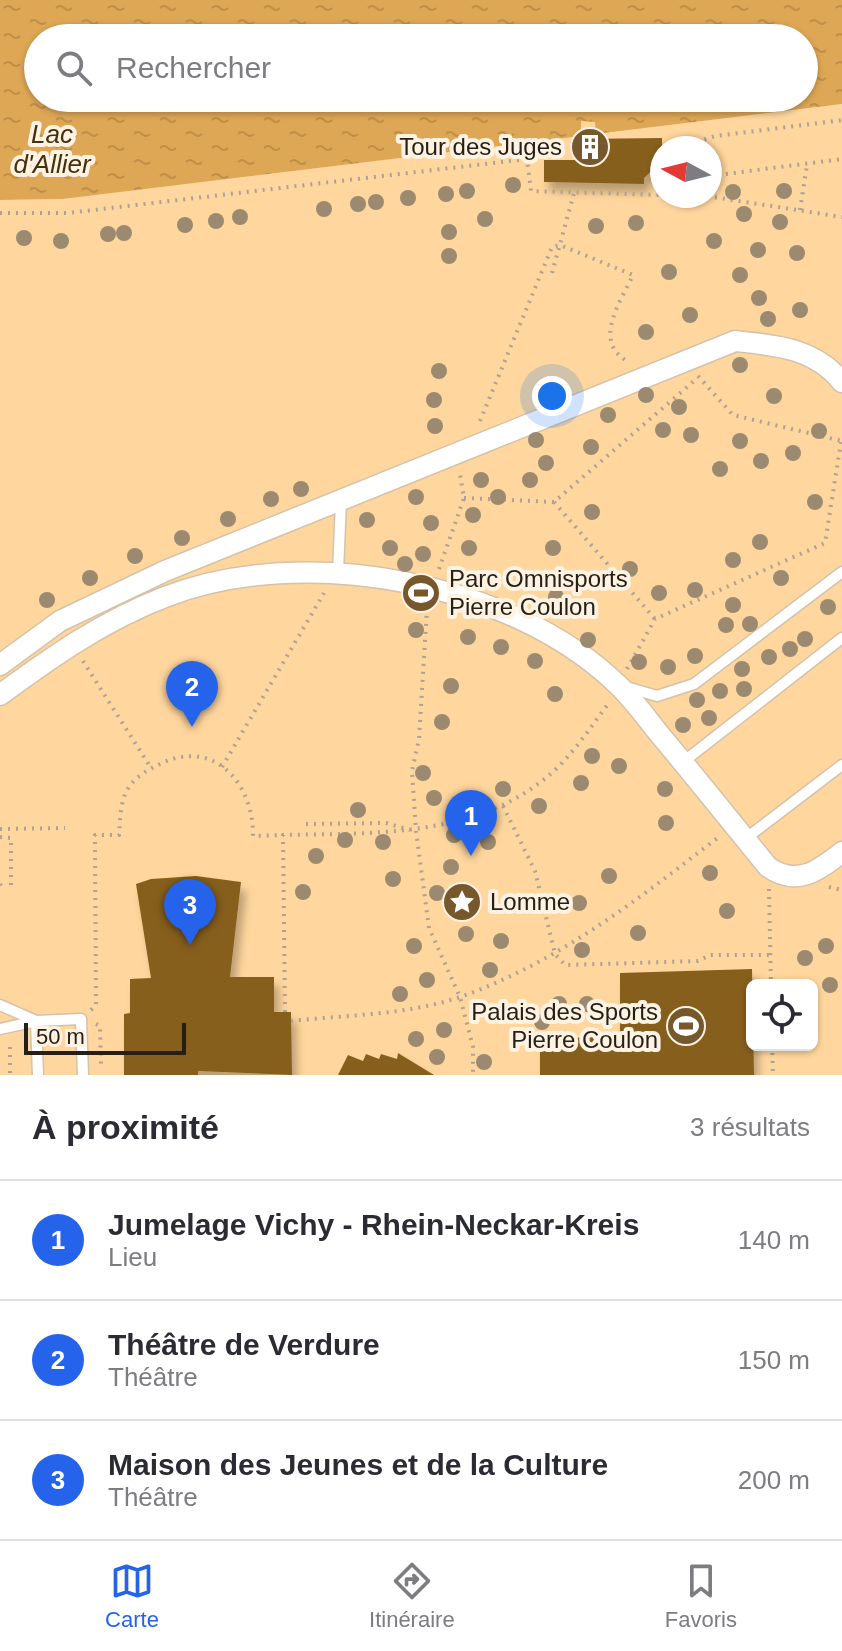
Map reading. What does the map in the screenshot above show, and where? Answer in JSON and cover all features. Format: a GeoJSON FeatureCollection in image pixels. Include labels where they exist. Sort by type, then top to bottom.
{"type":"FeatureCollection","features":[{"type":"Feature","properties":{"kind":"street"},"geometry":{"type":"LineString","coordinates":[[0,665],[60,621],[109,596],[456,451],[735,341],[790,347],[831,369],[842,382]]}},
{"type":"Feature","properties":{"kind":"street"},"geometry":{"type":"LineString","coordinates":[[0,695],[72,642],[169,595],[249,576],[338,572],[433,586],[536,624],[618,684],[683,762],[731,837],[764,875],[812,875],[842,852]]}},
{"type":"Feature","properties":{"kind":"lane"},"geometry":{"type":"LineString","coordinates":[[338,572],[341,501]]}},
{"type":"Feature","properties":{"kind":"lane"},"geometry":{"type":"LineString","coordinates":[[618,684],[657,696],[694,684],[842,572]]}},
{"type":"Feature","properties":{"kind":"lane"},"geometry":{"type":"LineString","coordinates":[[683,762],[842,638]]}},
{"type":"Feature","properties":{"kind":"lane"},"geometry":{"type":"LineString","coordinates":[[731,837],[842,765]]}},
{"type":"Feature","properties":{"kind":"lane"},"geometry":{"type":"LineString","coordinates":[[0,1005],[36,1021]]}},
{"type":"Feature","properties":{"kind":"lane"},"geometry":{"type":"LineString","coordinates":[[0,1029],[36,1021],[81,1019],[83,1075]]}},
{"type":"Feature","properties":{"kind":"lane"},"geometry":{"type":"LineString","coordinates":[[36,1021],[38,1075]]}},
{"type":"Feature","properties":{"kind":"path"},"geometry":{"type":"LineString","coordinates":[[715,136],[842,120]]}},
{"type":"Feature","properties":{"kind":"path"},"geometry":{"type":"LineString","coordinates":[[0,213],[68,213],[527,159],[531,191],[650,195]]}},
{"type":"Feature","properties":{"kind":"path"},"geometry":{"type":"LineString","coordinates":[[722,174],[842,159]]}},
{"type":"Feature","properties":{"kind":"path"},"geometry":{"type":"LineString","coordinates":[[800,210],[808,163]]}},
{"type":"Feature","properties":{"kind":"path"},"geometry":{"type":"LineString","coordinates":[[552,273],[574,193]]}},
{"type":"Feature","properties":{"kind":"path"},"geometry":{"type":"LineString","coordinates":[[722,198],[842,217]]}},
{"type":"Feature","properties":{"kind":"path"},"geometry":{"type":"LineString","coordinates":[[476,431],[552,247],[560,245]]}},
{"type":"Feature","properties":{"kind":"path"},"geometry":{"type":"LineString","coordinates":[[464,498],[554,502],[699,377]]}},
{"type":"Feature","properties":{"kind":"path"},"geometry":{"type":"LineString","coordinates":[[81,1019],[96,1005],[95,835],[119,835],[127,791],[151,768],[180,757],[196,757],[222,767],[244,789],[253,813],[253,836],[416,831],[503,806],[561,764],[614,697],[618,684],[655,619],[825,543],[841,442]]}},
{"type":"Feature","properties":{"kind":"path"},"geometry":{"type":"LineString","coordinates":[[456,451],[464,498],[425,614],[419,739],[412,771],[416,831],[429,928],[460,997],[473,1047],[473,1075]]}},
{"type":"Feature","properties":{"kind":"path"},"geometry":{"type":"LineString","coordinates":[[554,502],[655,619]]}},
{"type":"Feature","properties":{"kind":"path"},"geometry":{"type":"LineString","coordinates":[[222,767],[338,572]]}},
{"type":"Feature","properties":{"kind":"path"},"geometry":{"type":"LineString","coordinates":[[80,657],[151,768]]}},
{"type":"Feature","properties":{"kind":"path"},"geometry":{"type":"LineString","coordinates":[[503,806],[535,871],[555,954],[565,965],[698,961],[710,955],[770,955]]}},
{"type":"Feature","properties":{"kind":"path"},"geometry":{"type":"LineString","coordinates":[[306,824],[386,823],[416,831]]}},
{"type":"Feature","properties":{"kind":"path"},"geometry":{"type":"LineString","coordinates":[[291,1021],[402,1010],[460,997],[555,954],[731,837],[710,824]]}},
{"type":"Feature","properties":{"kind":"path"},"geometry":{"type":"LineString","coordinates":[[0,829],[65,828]]}},
{"type":"Feature","properties":{"kind":"path"},"geometry":{"type":"LineString","coordinates":[[283,835],[285,1012]]}},
{"type":"Feature","properties":{"kind":"path"},"geometry":{"type":"LineString","coordinates":[[0,837],[11,838],[11,889]]}},
{"type":"Feature","properties":{"kind":"path"},"geometry":{"type":"LineString","coordinates":[[764,875],[769,888],[771,979]]}},
{"type":"Feature","properties":{"kind":"path"},"geometry":{"type":"LineString","coordinates":[[764,875],[769,888]]}},
{"type":"Feature","properties":{"kind":"path"},"geometry":{"type":"LineString","coordinates":[[769,888],[781,890]]}},
{"type":"Feature","properties":{"kind":"path"},"geometry":{"type":"LineString","coordinates":[[817,888],[842,890]]}},
{"type":"Feature","properties":{"kind":"path"},"geometry":{"type":"LineString","coordinates":[[10,1047],[10,1075]]}},
{"type":"Feature","properties":{"kind":"path"},"geometry":{"type":"LineString","coordinates":[[772,1051],[773,1075]]}},
{"type":"Feature","properties":{"kind":"shaded area","name":"Parc Omnisports Pierre Coulon"},"geometry":{"type":"Polygon","coordinates":[[[842,104],[842,1075],[0,1075],[0,200],[63,199],[580,136],[580,121],[596,121],[596,134],[776,112],[818,112],[818,107],[842,104]]]}},
{"type":"Feature","properties":{"kind":"water","name":"Lac d'Allier"},"geometry":{"type":"Polygon","coordinates":[[[0,0],[842,0],[842,104],[818,107],[818,24],[24,24],[24,112],[776,112],[596,134],[595,122],[581,121],[581,136],[63,199],[0,200],[0,0]]]}},
{"type":"Feature","properties":{"kind":"building","name":"Tour des Juges"},"geometry":{"type":"Polygon","coordinates":[[[650,138],[650,172],[644,178],[644,184],[544,182],[544,160],[581,160],[581,139],[650,138]]]}},
{"type":"Feature","properties":{"kind":"building"},"geometry":{"type":"Polygon","coordinates":[[[196,876],[241,882],[230,977],[274,977],[274,1012],[291,1012],[292,1075],[198,1071],[198,1075],[124,1075],[124,1014],[130,1013],[130,979],[151,978],[136,884],[151,879],[196,876]]]}},
{"type":"Feature","properties":{"kind":"building","name":"Palais des Sports Pierre Coulon"},"geometry":{"type":"Polygon","coordinates":[[[752,969],[752,979],[746,979],[746,1051],[754,1051],[754,1075],[540,1075],[540,1038],[620,1037],[620,973],[752,969]]]}},
{"type":"Feature","properties":{"kind":"building"},"geometry":{"type":"Polygon","coordinates":[[[398,1053],[434,1075],[338,1075],[348,1055],[363,1061],[366,1054],[379,1059],[381,1054],[397,1059],[398,1053]]]}},
{"type":"Feature","properties":{"kind":"place","name":"Tour des Juges"},"geometry":{"type":"Point","coordinates":[590,147]}},
{"type":"Feature","properties":{"kind":"place","name":"Parc Omnisports Pierre Coulon"},"geometry":{"type":"Point","coordinates":[421,593]}},
{"type":"Feature","properties":{"kind":"place","name":"Théâtre de Verdure"},"geometry":{"type":"Point","coordinates":[192,727]}},
{"type":"Feature","properties":{"kind":"place","name":"Jumelage Vichy - Rhein-Neckar-Kreis"},"geometry":{"type":"Point","coordinates":[471,856]}},
{"type":"Feature","properties":{"kind":"place","name":"Lomme"},"geometry":{"type":"Point","coordinates":[462,902]}},
{"type":"Feature","properties":{"kind":"place","name":"Maison des Jeunes et de la Culture"},"geometry":{"type":"Point","coordinates":[190,945]}},
{"type":"Feature","properties":{"kind":"place","name":"Palais des Sports Pierre Coulon"},"geometry":{"type":"Point","coordinates":[686,1026]}}]}
